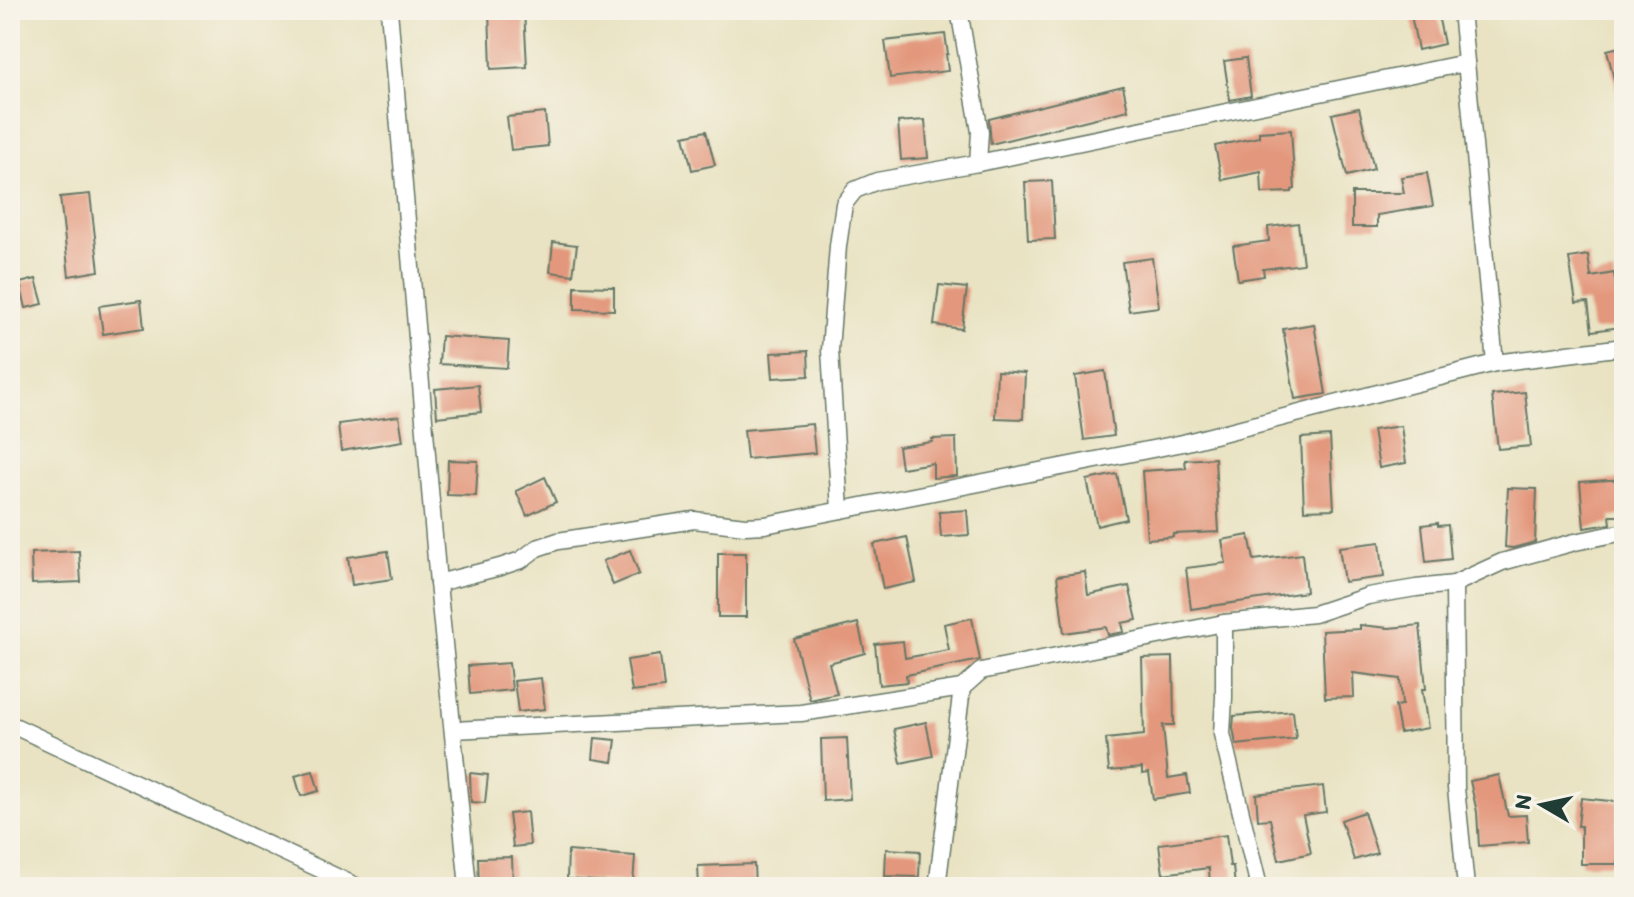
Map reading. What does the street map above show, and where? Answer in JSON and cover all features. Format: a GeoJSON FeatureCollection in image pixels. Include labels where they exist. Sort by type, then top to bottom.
{"type":"FeatureCollection","features":[{"type":"Feature","properties":{"kind":"street"},"geometry":{"type":"LineString","coordinates":[[389,10],[438,583],[468,887]]}},
{"type":"Feature","properties":{"kind":"street"},"geometry":{"type":"LineString","coordinates":[[959,10],[980,132],[978,163]]}},
{"type":"Feature","properties":{"kind":"street"},"geometry":{"type":"LineString","coordinates":[[1461,10],[1495,363]]}},
{"type":"Feature","properties":{"kind":"street"},"geometry":{"type":"LineString","coordinates":[[840,510],[830,350],[844,204],[855,190],[877,181],[1466,63]]}},
{"type":"Feature","properties":{"kind":"street"},"geometry":{"type":"LineString","coordinates":[[438,583],[521,560],[537,548],[558,541],[694,520],[745,526],[765,525],[1183,443],[1495,363],[1624,347]]}},
{"type":"Feature","properties":{"kind":"street"},"geometry":{"type":"LineString","coordinates":[[453,730],[801,713],[962,688],[981,671],[1224,623],[1314,614],[1368,596],[1454,584],[1502,562],[1624,532]]}},
{"type":"Feature","properties":{"kind":"street"},"geometry":{"type":"LineString","coordinates":[[1454,584],[1456,788],[1466,887]]}},
{"type":"Feature","properties":{"kind":"street"},"geometry":{"type":"LineString","coordinates":[[1224,623],[1222,734],[1259,887]]}},
{"type":"Feature","properties":{"kind":"street"},"geometry":{"type":"LineString","coordinates":[[937,887],[962,688]]}},
{"type":"Feature","properties":{"kind":"street"},"geometry":{"type":"LineString","coordinates":[[10,724],[358,887]]}},
{"type":"Feature","properties":{"kind":"building"},"geometry":{"type":"Polygon","coordinates":[[[489,10],[524,10],[527,67],[491,69],[489,10]]]}},
{"type":"Feature","properties":{"kind":"building"},"geometry":{"type":"Polygon","coordinates":[[[1437,10],[1444,44],[1418,50],[1411,15],[1437,10]]]}},
{"type":"Feature","properties":{"kind":"building"},"geometry":{"type":"Polygon","coordinates":[[[945,34],[948,71],[890,78],[885,41],[945,34]]]}},
{"type":"Feature","properties":{"kind":"building"},"geometry":{"type":"Polygon","coordinates":[[[1624,46],[1624,100],[1619,100],[1607,50],[1624,46]]]}},
{"type":"Feature","properties":{"kind":"building"},"geometry":{"type":"Polygon","coordinates":[[[1246,58],[1251,96],[1230,100],[1224,61],[1246,58]]]}},
{"type":"Feature","properties":{"kind":"building"},"geometry":{"type":"Polygon","coordinates":[[[1123,86],[1128,110],[991,144],[989,119],[1123,86]]]}},
{"type":"Feature","properties":{"kind":"building"},"geometry":{"type":"Polygon","coordinates":[[[1359,108],[1374,169],[1347,176],[1332,114],[1359,108]]]}},
{"type":"Feature","properties":{"kind":"building"},"geometry":{"type":"Polygon","coordinates":[[[545,113],[548,146],[511,150],[507,117],[545,113]]]}},
{"type":"Feature","properties":{"kind":"building"},"geometry":{"type":"Polygon","coordinates":[[[925,120],[928,158],[901,160],[898,122],[925,120]]]}},
{"type":"Feature","properties":{"kind":"building"},"geometry":{"type":"Polygon","coordinates":[[[1291,130],[1295,189],[1292,192],[1262,193],[1261,172],[1222,180],[1215,146],[1259,137],[1259,132],[1291,130]]]}},
{"type":"Feature","properties":{"kind":"building"},"geometry":{"type":"Polygon","coordinates":[[[706,131],[715,165],[692,170],[684,136],[706,131]]]}},
{"type":"Feature","properties":{"kind":"building"},"geometry":{"type":"Polygon","coordinates":[[[1427,173],[1433,206],[1377,215],[1377,227],[1352,227],[1352,193],[1404,193],[1401,177],[1427,173]]]}},
{"type":"Feature","properties":{"kind":"building"},"geometry":{"type":"Polygon","coordinates":[[[1052,181],[1055,239],[1028,240],[1025,182],[1052,181]]]}},
{"type":"Feature","properties":{"kind":"building"},"geometry":{"type":"Polygon","coordinates":[[[90,194],[99,271],[69,276],[60,197],[90,194]]]}},
{"type":"Feature","properties":{"kind":"building"},"geometry":{"type":"Polygon","coordinates":[[[1298,223],[1303,264],[1263,269],[1264,276],[1238,280],[1233,246],[1269,241],[1268,227],[1298,223]]]}},
{"type":"Feature","properties":{"kind":"building"},"geometry":{"type":"Polygon","coordinates":[[[553,242],[577,245],[573,275],[550,272],[553,242]]]}},
{"type":"Feature","properties":{"kind":"building"},"geometry":{"type":"Polygon","coordinates":[[[1588,255],[1591,277],[1614,273],[1621,327],[1592,331],[1588,302],[1576,303],[1569,258],[1588,255]]]}},
{"type":"Feature","properties":{"kind":"building"},"geometry":{"type":"Polygon","coordinates":[[[1152,258],[1159,307],[1129,311],[1122,262],[1152,258]]]}},
{"type":"Feature","properties":{"kind":"building"},"geometry":{"type":"Polygon","coordinates":[[[36,279],[43,304],[26,308],[20,283],[36,279]]]}},
{"type":"Feature","properties":{"kind":"building"},"geometry":{"type":"Polygon","coordinates":[[[939,285],[967,288],[962,329],[934,325],[939,285]]]}},
{"type":"Feature","properties":{"kind":"building"},"geometry":{"type":"Polygon","coordinates":[[[575,286],[614,287],[614,310],[575,309],[575,286]]]}},
{"type":"Feature","properties":{"kind":"building"},"geometry":{"type":"Polygon","coordinates":[[[141,300],[144,328],[103,334],[99,306],[141,300]]]}},
{"type":"Feature","properties":{"kind":"building"},"geometry":{"type":"Polygon","coordinates":[[[1314,324],[1326,394],[1295,399],[1283,329],[1314,324]]]}},
{"type":"Feature","properties":{"kind":"building"},"geometry":{"type":"Polygon","coordinates":[[[441,336],[509,341],[507,368],[439,364],[441,336]]]}},
{"type":"Feature","properties":{"kind":"building"},"geometry":{"type":"Polygon","coordinates":[[[808,351],[809,376],[773,378],[771,353],[808,351]]]}},
{"type":"Feature","properties":{"kind":"building"},"geometry":{"type":"Polygon","coordinates":[[[997,371],[1025,373],[1023,419],[995,418],[997,371]]]}},
{"type":"Feature","properties":{"kind":"building"},"geometry":{"type":"Polygon","coordinates":[[[1105,371],[1114,436],[1084,440],[1075,376],[1105,371]]]}},
{"type":"Feature","properties":{"kind":"building"},"geometry":{"type":"Polygon","coordinates":[[[478,385],[481,412],[437,417],[435,389],[478,385]]]}},
{"type":"Feature","properties":{"kind":"building"},"geometry":{"type":"Polygon","coordinates":[[[1525,392],[1531,446],[1498,449],[1492,395],[1525,392]]]}},
{"type":"Feature","properties":{"kind":"building"},"geometry":{"type":"Polygon","coordinates":[[[399,416],[403,441],[341,451],[338,424],[399,416]]]}},
{"type":"Feature","properties":{"kind":"building"},"geometry":{"type":"Polygon","coordinates":[[[812,424],[815,453],[747,459],[744,430],[812,424]]]}},
{"type":"Feature","properties":{"kind":"building"},"geometry":{"type":"Polygon","coordinates":[[[1401,426],[1406,463],[1379,468],[1373,430],[1401,426]]]}},
{"type":"Feature","properties":{"kind":"building"},"geometry":{"type":"Polygon","coordinates":[[[1330,436],[1334,509],[1304,510],[1301,438],[1330,436]]]}},
{"type":"Feature","properties":{"kind":"building"},"geometry":{"type":"Polygon","coordinates":[[[956,438],[957,476],[933,478],[933,463],[901,468],[898,447],[932,442],[932,439],[956,438]]]}},
{"type":"Feature","properties":{"kind":"building"},"geometry":{"type":"Polygon","coordinates":[[[1215,458],[1219,532],[1173,534],[1173,537],[1147,539],[1142,471],[1186,468],[1185,460],[1215,458]]]}},
{"type":"Feature","properties":{"kind":"building"},"geometry":{"type":"Polygon","coordinates":[[[448,460],[478,461],[476,496],[447,495],[448,460]]]}},
{"type":"Feature","properties":{"kind":"building"},"geometry":{"type":"Polygon","coordinates":[[[1117,474],[1126,519],[1097,526],[1087,480],[1117,474]]]}},
{"type":"Feature","properties":{"kind":"building"},"geometry":{"type":"Polygon","coordinates":[[[545,477],[556,502],[527,516],[516,491],[545,477]]]}},
{"type":"Feature","properties":{"kind":"building"},"geometry":{"type":"Polygon","coordinates":[[[1624,479],[1624,516],[1610,516],[1611,524],[1584,528],[1580,482],[1624,479]]]}},
{"type":"Feature","properties":{"kind":"building"},"geometry":{"type":"Polygon","coordinates":[[[1508,488],[1537,489],[1535,542],[1505,547],[1508,488]]]}},
{"type":"Feature","properties":{"kind":"building"},"geometry":{"type":"Polygon","coordinates":[[[967,510],[969,535],[941,537],[939,512],[967,510]]]}},
{"type":"Feature","properties":{"kind":"building"},"geometry":{"type":"Polygon","coordinates":[[[1438,523],[1438,526],[1448,525],[1451,559],[1426,562],[1422,525],[1438,523]]]}},
{"type":"Feature","properties":{"kind":"building"},"geometry":{"type":"Polygon","coordinates":[[[1249,535],[1254,560],[1302,554],[1306,592],[1191,609],[1186,568],[1226,563],[1222,540],[1249,535]]]}},
{"type":"Feature","properties":{"kind":"building"},"geometry":{"type":"Polygon","coordinates":[[[907,537],[916,582],[883,589],[874,544],[907,537]]]}},
{"type":"Feature","properties":{"kind":"building"},"geometry":{"type":"Polygon","coordinates":[[[1380,542],[1384,577],[1344,582],[1339,547],[1380,542]]]}},
{"type":"Feature","properties":{"kind":"building"},"geometry":{"type":"Polygon","coordinates":[[[630,550],[639,574],[613,585],[603,561],[630,550]]]}},
{"type":"Feature","properties":{"kind":"building"},"geometry":{"type":"Polygon","coordinates":[[[79,551],[81,582],[32,584],[31,553],[79,551]]]}},
{"type":"Feature","properties":{"kind":"building"},"geometry":{"type":"Polygon","coordinates":[[[388,551],[392,579],[352,585],[348,557],[388,551]]]}},
{"type":"Feature","properties":{"kind":"building"},"geometry":{"type":"Polygon","coordinates":[[[718,553],[746,553],[746,617],[718,617],[718,553]]]}},
{"type":"Feature","properties":{"kind":"building"},"geometry":{"type":"Polygon","coordinates":[[[1085,572],[1088,595],[1129,586],[1137,620],[1122,623],[1124,632],[1108,635],[1106,627],[1064,633],[1057,576],[1085,572]]]}},
{"type":"Feature","properties":{"kind":"building"},"geometry":{"type":"Polygon","coordinates":[[[972,618],[980,660],[906,675],[907,682],[879,685],[875,644],[903,641],[905,658],[949,650],[944,624],[972,618]]]}},
{"type":"Feature","properties":{"kind":"building"},"geometry":{"type":"Polygon","coordinates":[[[858,623],[865,653],[829,663],[837,694],[810,700],[794,639],[858,623]]]}},
{"type":"Feature","properties":{"kind":"building"},"geometry":{"type":"Polygon","coordinates":[[[1360,625],[1389,628],[1420,625],[1426,689],[1422,689],[1428,728],[1400,733],[1395,706],[1402,705],[1400,679],[1353,673],[1354,697],[1325,698],[1322,631],[1360,629],[1360,625]]]}},
{"type":"Feature","properties":{"kind":"building"},"geometry":{"type":"Polygon","coordinates":[[[660,655],[664,688],[632,692],[627,660],[660,655]]]}},
{"type":"Feature","properties":{"kind":"building"},"geometry":{"type":"Polygon","coordinates":[[[1173,657],[1174,725],[1163,725],[1168,778],[1187,775],[1190,793],[1153,799],[1149,773],[1142,774],[1142,768],[1109,771],[1106,739],[1144,735],[1142,658],[1173,657]]]}},
{"type":"Feature","properties":{"kind":"building"},"geometry":{"type":"Polygon","coordinates":[[[509,663],[512,690],[470,694],[468,666],[509,663]]]}},
{"type":"Feature","properties":{"kind":"building"},"geometry":{"type":"Polygon","coordinates":[[[541,678],[545,709],[518,712],[514,681],[541,678]]]}},
{"type":"Feature","properties":{"kind":"building"},"geometry":{"type":"Polygon","coordinates":[[[1293,711],[1296,739],[1236,745],[1234,716],[1293,711]]]}},
{"type":"Feature","properties":{"kind":"building"},"geometry":{"type":"Polygon","coordinates":[[[926,722],[933,756],[901,763],[894,729],[926,722]]]}},
{"type":"Feature","properties":{"kind":"building"},"geometry":{"type":"Polygon","coordinates":[[[595,738],[616,740],[613,762],[593,759],[595,738]]]}},
{"type":"Feature","properties":{"kind":"building"},"geometry":{"type":"Polygon","coordinates":[[[847,738],[850,799],[823,801],[821,739],[847,738]]]}},
{"type":"Feature","properties":{"kind":"building"},"geometry":{"type":"Polygon","coordinates":[[[313,771],[319,791],[301,796],[295,776],[313,771]]]}},
{"type":"Feature","properties":{"kind":"building"},"geometry":{"type":"Polygon","coordinates":[[[470,773],[488,775],[485,803],[471,802],[470,773]]]}},
{"type":"Feature","properties":{"kind":"building"},"geometry":{"type":"Polygon","coordinates":[[[1499,775],[1508,816],[1526,815],[1528,842],[1479,846],[1477,812],[1470,781],[1499,775]]]}},
{"type":"Feature","properties":{"kind":"building"},"geometry":{"type":"Polygon","coordinates":[[[1323,786],[1326,812],[1303,815],[1311,853],[1279,860],[1270,819],[1258,820],[1256,794],[1323,786]]]}},
{"type":"Feature","properties":{"kind":"building"},"geometry":{"type":"Polygon","coordinates":[[[1581,798],[1619,802],[1615,837],[1618,837],[1618,864],[1581,864],[1581,826],[1578,826],[1581,798]]]}},
{"type":"Feature","properties":{"kind":"building"},"geometry":{"type":"Polygon","coordinates":[[[527,812],[530,845],[513,847],[509,814],[527,812]]]}},
{"type":"Feature","properties":{"kind":"building"},"geometry":{"type":"Polygon","coordinates":[[[1364,812],[1377,853],[1354,860],[1341,820],[1364,812]]]}},
{"type":"Feature","properties":{"kind":"building"},"geometry":{"type":"Polygon","coordinates":[[[1226,835],[1235,887],[1210,887],[1209,868],[1163,874],[1159,844],[1226,835]]]}},
{"type":"Feature","properties":{"kind":"building"},"geometry":{"type":"Polygon","coordinates":[[[886,849],[920,851],[919,877],[885,876],[886,849]]]}},
{"type":"Feature","properties":{"kind":"building"},"geometry":{"type":"Polygon","coordinates":[[[568,851],[635,856],[633,884],[567,879],[568,851]]]}},
{"type":"Feature","properties":{"kind":"building"},"geometry":{"type":"Polygon","coordinates":[[[512,857],[513,887],[479,887],[478,858],[512,857]]]}},
{"type":"Feature","properties":{"kind":"building"},"geometry":{"type":"Polygon","coordinates":[[[754,864],[755,887],[699,887],[698,866],[754,864]]]}}]}
